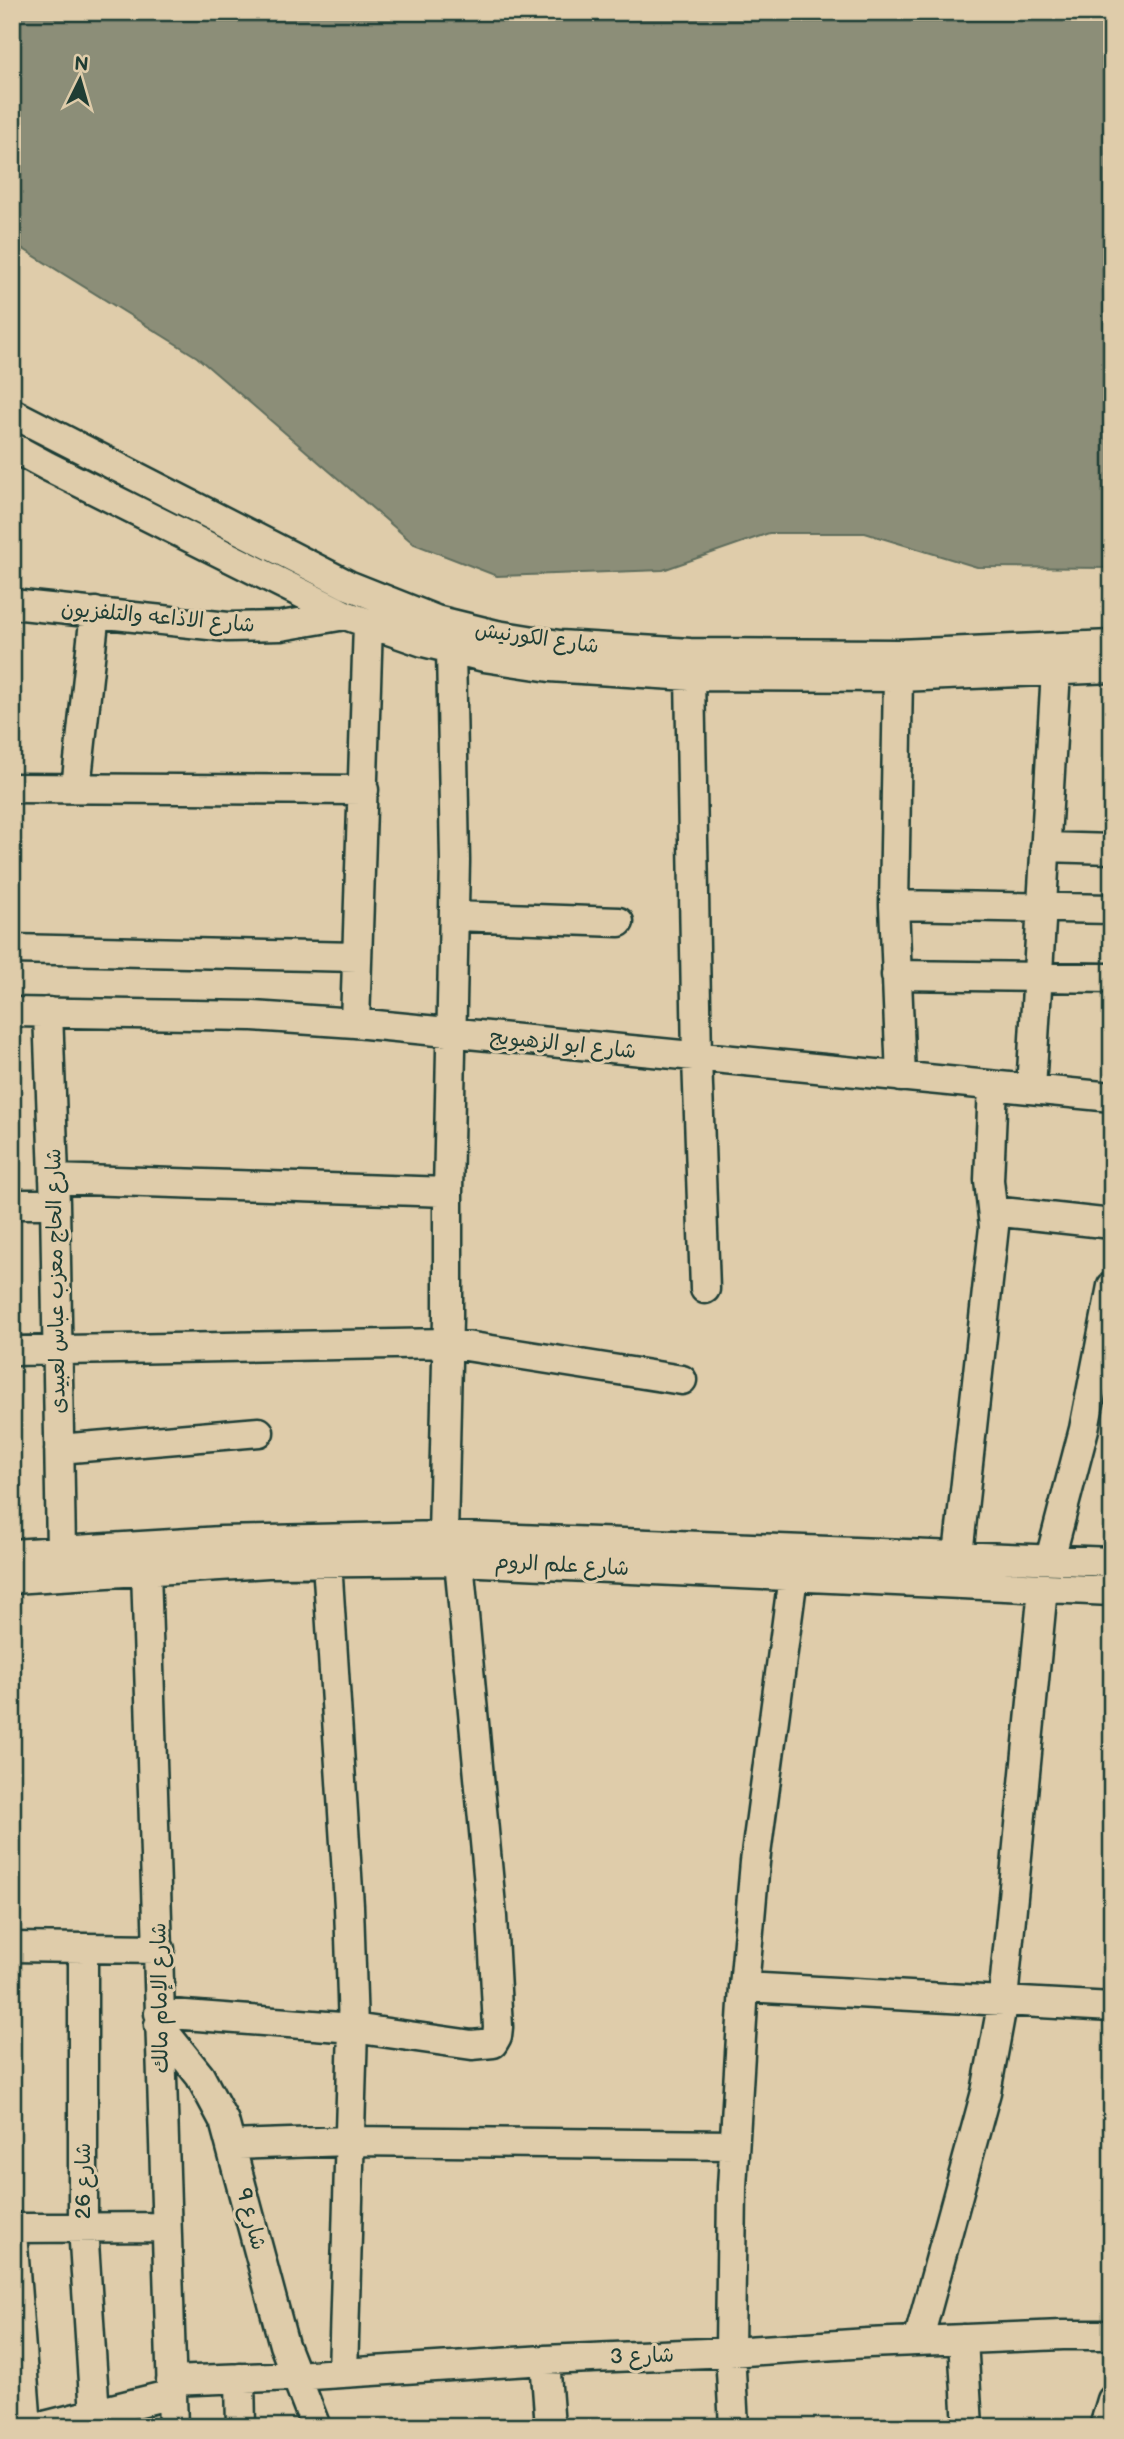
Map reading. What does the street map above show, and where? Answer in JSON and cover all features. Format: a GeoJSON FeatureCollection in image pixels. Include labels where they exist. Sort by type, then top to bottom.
{"type":"FeatureCollection","features":[{"type":"Feature","properties":{"kind":"street","name":"شارع الكورنيش"},"geometry":{"type":"LineString","coordinates":[[12,413],[349,609],[406,610],[456,626],[559,645],[690,653],[898,654],[1112,645]]}},
{"type":"Feature","properties":{"kind":"street","name":"شارع الكورنيش"},"geometry":{"type":"LineString","coordinates":[[12,447],[349,609],[451,649],[550,667],[690,676],[898,677],[1112,668]]}},
{"type":"Feature","properties":{"kind":"street","name":"شارع الاذاعه والتلفزيون"},"geometry":{"type":"LineString","coordinates":[[12,604],[228,627],[281,626],[349,609]]}},
{"type":"Feature","properties":{"kind":"street"},"geometry":{"type":"LineString","coordinates":[[349,609],[364,790],[355,1023]]}},
{"type":"Feature","properties":{"kind":"street"},"geometry":{"type":"LineString","coordinates":[[76,788],[95,612]]}},
{"type":"Feature","properties":{"kind":"street"},"geometry":{"type":"LineString","coordinates":[[443,1536],[447,1192],[455,861],[451,649]]}},
{"type":"Feature","properties":{"kind":"street"},"geometry":{"type":"LineString","coordinates":[[1031,1089],[1056,671]]}},
{"type":"Feature","properties":{"kind":"street"},"geometry":{"type":"LineString","coordinates":[[690,676],[697,1058],[705,1289]]}},
{"type":"Feature","properties":{"kind":"street"},"geometry":{"type":"LineString","coordinates":[[898,677],[894,905],[901,1077]]}},
{"type":"Feature","properties":{"kind":"street"},"geometry":{"type":"LineString","coordinates":[[12,788],[364,790]]}},
{"type":"Feature","properties":{"kind":"street"},"geometry":{"type":"LineString","coordinates":[[1045,847],[1112,849]]}},
{"type":"Feature","properties":{"kind":"street"},"geometry":{"type":"LineString","coordinates":[[894,905],[1112,909]]}},
{"type":"Feature","properties":{"kind":"street"},"geometry":{"type":"LineString","coordinates":[[454,916],[619,922]]}},
{"type":"Feature","properties":{"kind":"street"},"geometry":{"type":"LineString","coordinates":[[12,949],[357,957]]}},
{"type":"Feature","properties":{"kind":"street"},"geometry":{"type":"LineString","coordinates":[[896,975],[1112,978]]}},
{"type":"Feature","properties":{"kind":"street","name":"شارع ابو الزهيويج"},"geometry":{"type":"LineString","coordinates":[[12,1012],[253,1016],[355,1023],[1112,1097]]}},
{"type":"Feature","properties":{"kind":"street","name":"شارع الحاج معزب عباس لعبيدى"},"geometry":{"type":"LineString","coordinates":[[48,1012],[61,1550]]}},
{"type":"Feature","properties":{"kind":"street"},"geometry":{"type":"LineString","coordinates":[[958,1555],[994,1227],[989,1180],[993,1086]]}},
{"type":"Feature","properties":{"kind":"street"},"geometry":{"type":"LineString","coordinates":[[12,1204],[54,1192],[447,1192]]}},
{"type":"Feature","properties":{"kind":"street"},"geometry":{"type":"LineString","coordinates":[[993,1211],[1112,1224]]}},
{"type":"Feature","properties":{"kind":"street"},"geometry":{"type":"LineString","coordinates":[[1050,1559],[1084,1429],[1112,1286]]}},
{"type":"Feature","properties":{"kind":"street"},"geometry":{"type":"LineString","coordinates":[[12,1351],[447,1343],[682,1380]]}},
{"type":"Feature","properties":{"kind":"street"},"geometry":{"type":"LineString","coordinates":[[59,1448],[259,1432]]}},
{"type":"Feature","properties":{"kind":"street","name":"شارع علم الروم"},"geometry":{"type":"LineString","coordinates":[[12,1554],[245,1540],[443,1536],[648,1556],[793,1576],[1112,1591]]}},
{"type":"Feature","properties":{"kind":"street","name":"شارع علم الروم"},"geometry":{"type":"LineString","coordinates":[[12,1578],[327,1562],[648,1556],[958,1555],[1112,1562]]}},
{"type":"Feature","properties":{"kind":"street"},"geometry":{"type":"LineString","coordinates":[[159,2019],[353,2028],[472,2045],[493,2043],[497,2036],[492,1917],[459,1561]]}},
{"type":"Feature","properties":{"kind":"street"},"geometry":{"type":"LineString","coordinates":[[327,1562],[349,1906],[353,2028],[343,2373]]}},
{"type":"Feature","properties":{"kind":"street","name":"شارع الإمام مالك"},"geometry":{"type":"LineString","coordinates":[[146,1570],[173,2427]]}},
{"type":"Feature","properties":{"kind":"street"},"geometry":{"type":"LineString","coordinates":[[734,2427],[730,2352],[734,2145],[744,1987],[755,1862],[793,1576]]}},
{"type":"Feature","properties":{"kind":"street"},"geometry":{"type":"LineString","coordinates":[[918,2341],[986,2092],[1003,2000],[1043,1588]]}},
{"type":"Feature","properties":{"kind":"street"},"geometry":{"type":"LineString","coordinates":[[12,1947],[160,1949]]}},
{"type":"Feature","properties":{"kind":"street","name":"شارع 26"},"geometry":{"type":"LineString","coordinates":[[83,1948],[83,2227],[95,2414]]}},
{"type":"Feature","properties":{"kind":"street"},"geometry":{"type":"LineString","coordinates":[[744,1987],[1112,2007]]}},
{"type":"Feature","properties":{"kind":"street","name":"شارع 9"},"geometry":{"type":"LineString","coordinates":[[159,2019],[200,2076],[224,2121],[284,2345],[316,2427]]}},
{"type":"Feature","properties":{"kind":"street"},"geometry":{"type":"LineString","coordinates":[[231,2145],[349,2141],[734,2145]]}},
{"type":"Feature","properties":{"kind":"street"},"geometry":{"type":"LineString","coordinates":[[27,2427],[17,2358],[12,2230],[166,2227]]}},
{"type":"Feature","properties":{"kind":"street","name":"شارع 3"},"geometry":{"type":"LineString","coordinates":[[40,2427],[95,2414],[172,2387],[240,2378],[918,2341],[1112,2335]]}},
{"type":"Feature","properties":{"kind":"street"},"geometry":{"type":"LineString","coordinates":[[962,2339],[968,2427]]}},
{"type":"Feature","properties":{"kind":"street"},"geometry":{"type":"LineString","coordinates":[[545,2360],[550,2427]]}},
{"type":"Feature","properties":{"kind":"street"},"geometry":{"type":"LineString","coordinates":[[240,2378],[241,2427]]}},
{"type":"Feature","properties":{"kind":"street"},"geometry":{"type":"LineString","coordinates":[[1104,2427],[1112,2400]]}},
{"type":"Feature","properties":{"kind":"shaded area"},"geometry":{"type":"Polygon","coordinates":[[[12,12],[1112,12],[1112,568],[977,567],[865,533],[769,533],[663,570],[497,576],[414,544],[197,357],[12,242],[12,12]]]}}]}
